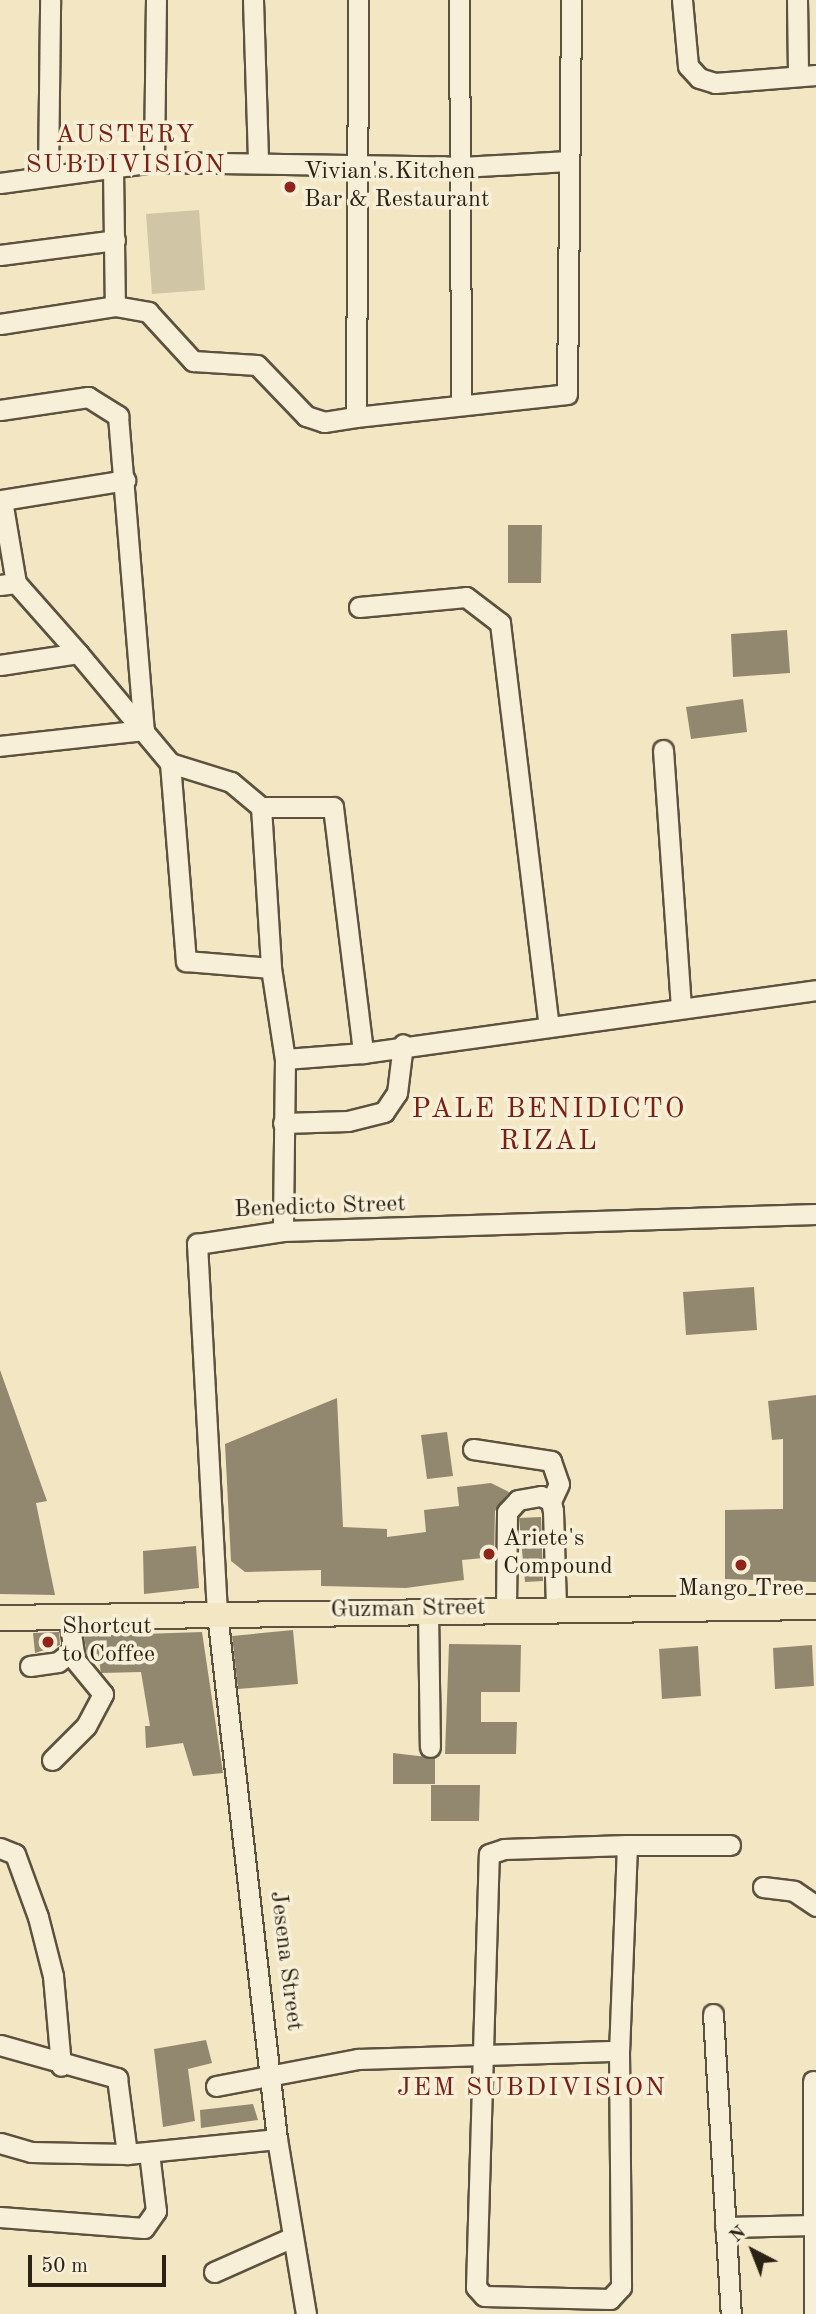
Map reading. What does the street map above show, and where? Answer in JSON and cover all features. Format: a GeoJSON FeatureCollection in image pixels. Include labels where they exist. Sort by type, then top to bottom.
{"type":"FeatureCollection","features":[{"type":"Feature","properties":{"kind":"main road","name":"Guzman Street"},"geometry":{"type":"LineString","coordinates":[[0,1618],[69,1619],[218,1613],[556,1608],[816,1608]]}},
{"type":"Feature","properties":{"kind":"street"},"geometry":{"type":"LineString","coordinates":[[48,175],[50,0]]}},
{"type":"Feature","properties":{"kind":"street"},"geometry":{"type":"LineString","coordinates":[[153,162],[156,0]]}},
{"type":"Feature","properties":{"kind":"street"},"geometry":{"type":"LineString","coordinates":[[253,0],[258,163]]}},
{"type":"Feature","properties":{"kind":"street"},"geometry":{"type":"LineString","coordinates":[[356,417],[358,0]]}},
{"type":"Feature","properties":{"kind":"street"},"geometry":{"type":"LineString","coordinates":[[459,0],[462,167],[461,405]]}},
{"type":"Feature","properties":{"kind":"street"},"geometry":{"type":"LineString","coordinates":[[0,324],[115,306],[148,312],[193,361],[257,365],[306,416],[324,422],[555,396],[571,386],[568,161],[571,0]]}},
{"type":"Feature","properties":{"kind":"street"},"geometry":{"type":"LineString","coordinates":[[681,0],[688,66],[699,78],[715,83],[807,75],[797,0]]}},
{"type":"Feature","properties":{"kind":"street"},"geometry":{"type":"LineString","coordinates":[[0,183],[153,162],[462,167],[568,161]]}},
{"type":"Feature","properties":{"kind":"street"},"geometry":{"type":"LineString","coordinates":[[113,169],[115,306]]}},
{"type":"Feature","properties":{"kind":"street"},"geometry":{"type":"LineString","coordinates":[[0,255],[115,240]]}},
{"type":"Feature","properties":{"kind":"street"},"geometry":{"type":"LineString","coordinates":[[0,410],[98,399],[118,416],[145,730]]}},
{"type":"Feature","properties":{"kind":"street"},"geometry":{"type":"LineString","coordinates":[[125,480],[1,492],[8,584],[78,653],[170,763],[186,961],[271,968]]}},
{"type":"Feature","properties":{"kind":"street"},"geometry":{"type":"LineString","coordinates":[[359,607],[466,597],[500,623],[548,1022]]}},
{"type":"Feature","properties":{"kind":"street"},"geometry":{"type":"LineString","coordinates":[[0,665],[78,653]]}},
{"type":"Feature","properties":{"kind":"street"},"geometry":{"type":"LineString","coordinates":[[0,746],[145,730]]}},
{"type":"Feature","properties":{"kind":"street"},"geometry":{"type":"LineString","coordinates":[[663,750],[681,1007]]}},
{"type":"Feature","properties":{"kind":"street"},"geometry":{"type":"LineString","coordinates":[[170,763],[232,782],[261,807],[323,804],[338,817],[363,1053]]}},
{"type":"Feature","properties":{"kind":"street"},"geometry":{"type":"LineString","coordinates":[[261,807],[271,968],[285,1059],[283,1231]]}},
{"type":"Feature","properties":{"kind":"street"},"geometry":{"type":"LineString","coordinates":[[285,1059],[363,1053],[403,1044],[548,1022],[816,990]]}},
{"type":"Feature","properties":{"kind":"street"},"geometry":{"type":"LineString","coordinates":[[283,1124],[348,1121],[384,1112],[397,1093],[403,1044]]}},
{"type":"Feature","properties":{"kind":"street","name":"Benedicto Street"},"geometry":{"type":"LineString","coordinates":[[218,1613],[195,1255],[205,1239],[283,1231],[816,1214]]}},
{"type":"Feature","properties":{"kind":"street"},"geometry":{"type":"LineString","coordinates":[[473,1449],[551,1461],[559,1484],[551,1501],[556,1608]]}},
{"type":"Feature","properties":{"kind":"street"},"geometry":{"type":"LineString","coordinates":[[506,1609],[507,1512],[518,1500],[551,1501]]}},
{"type":"Feature","properties":{"kind":"street"},"geometry":{"type":"LineString","coordinates":[[428,1610],[430,1747]]}},
{"type":"Feature","properties":{"kind":"street","name":"Jesena Street"},"geometry":{"type":"LineString","coordinates":[[218,1613],[275,2078],[277,2139],[306,2314]]}},
{"type":"Feature","properties":{"kind":"street"},"geometry":{"type":"LineString","coordinates":[[52,1760],[86,1726],[103,1694],[72,1651],[69,1619]]}},
{"type":"Feature","properties":{"kind":"street"},"geometry":{"type":"LineString","coordinates":[[30,1666],[58,1662],[72,1651]]}},
{"type":"Feature","properties":{"kind":"street"},"geometry":{"type":"LineString","coordinates":[[627,1845],[619,2051],[621,2287],[610,2299],[478,2293],[489,1854],[627,1845],[730,1845]]}},
{"type":"Feature","properties":{"kind":"street"},"geometry":{"type":"LineString","coordinates":[[0,1848],[15,1854],[38,1917],[53,1976],[61,2066]]}},
{"type":"Feature","properties":{"kind":"street"},"geometry":{"type":"LineString","coordinates":[[763,1887],[794,1891],[816,1906]]}},
{"type":"Feature","properties":{"kind":"street"},"geometry":{"type":"LineString","coordinates":[[713,2014],[731,2314]]}},
{"type":"Feature","properties":{"kind":"street"},"geometry":{"type":"LineString","coordinates":[[0,2045],[61,2066],[117,2078],[127,2154]]}},
{"type":"Feature","properties":{"kind":"street"},"geometry":{"type":"LineString","coordinates":[[216,2085],[275,2078],[358,2059],[619,2051]]}},
{"type":"Feature","properties":{"kind":"street"},"geometry":{"type":"LineString","coordinates":[[813,2081],[814,2314]]}},
{"type":"Feature","properties":{"kind":"street"},"geometry":{"type":"LineString","coordinates":[[0,2143],[31,2152],[127,2154],[277,2139]]}},
{"type":"Feature","properties":{"kind":"street"},"geometry":{"type":"LineString","coordinates":[[0,2217],[144,2228],[156,2211],[149,2152]]}},
{"type":"Feature","properties":{"kind":"street"},"geometry":{"type":"LineString","coordinates":[[725,2227],[814,2225]]}},
{"type":"Feature","properties":{"kind":"street"},"geometry":{"type":"LineString","coordinates":[[214,2272],[293,2237]]}},
{"type":"Feature","properties":{"kind":"shaded area"},"geometry":{"type":"Polygon","coordinates":[[[199,210],[205,290],[152,294],[146,214],[199,210]]]}},
{"type":"Feature","properties":{"kind":"building"},"geometry":{"type":"Polygon","coordinates":[[[508,525],[542,525],[541,583],[508,583],[508,525]]]}},
{"type":"Feature","properties":{"kind":"building"},"geometry":{"type":"Polygon","coordinates":[[[787,630],[790,673],[733,677],[731,634],[787,630]]]}},
{"type":"Feature","properties":{"kind":"building"},"geometry":{"type":"Polygon","coordinates":[[[743,699],[747,732],[691,739],[686,707],[743,699]]]}},
{"type":"Feature","properties":{"kind":"building"},"geometry":{"type":"Polygon","coordinates":[[[754,1287],[757,1330],[686,1335],[683,1292],[754,1287]]]}},
{"type":"Feature","properties":{"kind":"building"},"geometry":{"type":"Polygon","coordinates":[[[0,1370],[47,1501],[36,1503],[55,1595],[0,1594],[0,1370]]]}},
{"type":"Feature","properties":{"kind":"building"},"geometry":{"type":"Polygon","coordinates":[[[816,1395],[816,1582],[725,1579],[725,1510],[783,1509],[783,1439],[772,1440],[768,1401],[816,1395]]]}},
{"type":"Feature","properties":{"kind":"building"},"geometry":{"type":"Polygon","coordinates":[[[337,1398],[343,1527],[387,1529],[387,1537],[426,1532],[424,1510],[459,1506],[457,1487],[491,1483],[509,1492],[495,1511],[494,1557],[462,1560],[464,1580],[406,1588],[321,1586],[321,1570],[245,1572],[231,1561],[225,1444],[337,1398]]]}},
{"type":"Feature","properties":{"kind":"building"},"geometry":{"type":"Polygon","coordinates":[[[447,1432],[453,1476],[427,1479],[421,1435],[447,1432]]]}},
{"type":"Feature","properties":{"kind":"building"},"geometry":{"type":"Polygon","coordinates":[[[541,1517],[543,1581],[525,1582],[519,1518],[541,1517]]]}},
{"type":"Feature","properties":{"kind":"building"},"geometry":{"type":"Polygon","coordinates":[[[196,1546],[199,1588],[144,1594],[143,1551],[196,1546]]]}},
{"type":"Feature","properties":{"kind":"building"},"geometry":{"type":"Polygon","coordinates":[[[293,1630],[298,1684],[238,1689],[232,1636],[293,1630]]]}},
{"type":"Feature","properties":{"kind":"building","name":"Shortcut to Coffee"},"geometry":{"type":"Polygon","coordinates":[[[59,1632],[60,1645],[35,1653],[33,1633],[59,1632]]]}},
{"type":"Feature","properties":{"kind":"building"},"geometry":{"type":"Polygon","coordinates":[[[202,1632],[223,1773],[193,1776],[183,1743],[146,1748],[145,1726],[150,1726],[141,1672],[101,1673],[98,1654],[87,1655],[84,1636],[202,1632]]]}},
{"type":"Feature","properties":{"kind":"building"},"geometry":{"type":"Polygon","coordinates":[[[449,1644],[521,1645],[520,1692],[481,1692],[481,1722],[517,1722],[516,1754],[445,1754],[449,1644]]]}},
{"type":"Feature","properties":{"kind":"building"},"geometry":{"type":"Polygon","coordinates":[[[812,1645],[814,1686],[775,1689],[773,1648],[812,1645]]]}},
{"type":"Feature","properties":{"kind":"building"},"geometry":{"type":"Polygon","coordinates":[[[698,1646],[701,1696],[662,1699],[659,1649],[698,1646]]]}},
{"type":"Feature","properties":{"kind":"building"},"geometry":{"type":"Polygon","coordinates":[[[393,1753],[435,1758],[435,1784],[393,1784],[393,1753]]]}},
{"type":"Feature","properties":{"kind":"building"},"geometry":{"type":"Polygon","coordinates":[[[431,1785],[480,1785],[479,1821],[431,1821],[431,1785]]]}},
{"type":"Feature","properties":{"kind":"building"},"geometry":{"type":"Polygon","coordinates":[[[206,2040],[212,2063],[188,2069],[195,2121],[163,2127],[154,2049],[206,2040]]]}},
{"type":"Feature","properties":{"kind":"building"},"geometry":{"type":"Polygon","coordinates":[[[253,2104],[258,2120],[201,2128],[200,2110],[253,2104]]]}},
{"type":"Feature","properties":{"kind":"place","name":"Vivian's Kitchen Bar & Restaurant"},"geometry":{"type":"Point","coordinates":[290,187]}},
{"type":"Feature","properties":{"kind":"place","name":"Ariete's Compound"},"geometry":{"type":"Point","coordinates":[489,1554]}},
{"type":"Feature","properties":{"kind":"place","name":"Mango Tree"},"geometry":{"type":"Point","coordinates":[741,1565]}},
{"type":"Feature","properties":{"kind":"place","name":"Shortcut to Coffee"},"geometry":{"type":"Point","coordinates":[48,1642]}},
{"type":"Feature","properties":{"kind":"district","name":"AUSTERY SUBDIVISION"},"geometry":{"type":"Point","coordinates":[126,151]}},
{"type":"Feature","properties":{"kind":"district","name":"PALE BENIDICTO RIZAL"},"geometry":{"type":"Point","coordinates":[549,1126]}},
{"type":"Feature","properties":{"kind":"district","name":"JEM SUBDIVISION"},"geometry":{"type":"Point","coordinates":[532,2089]}}]}
